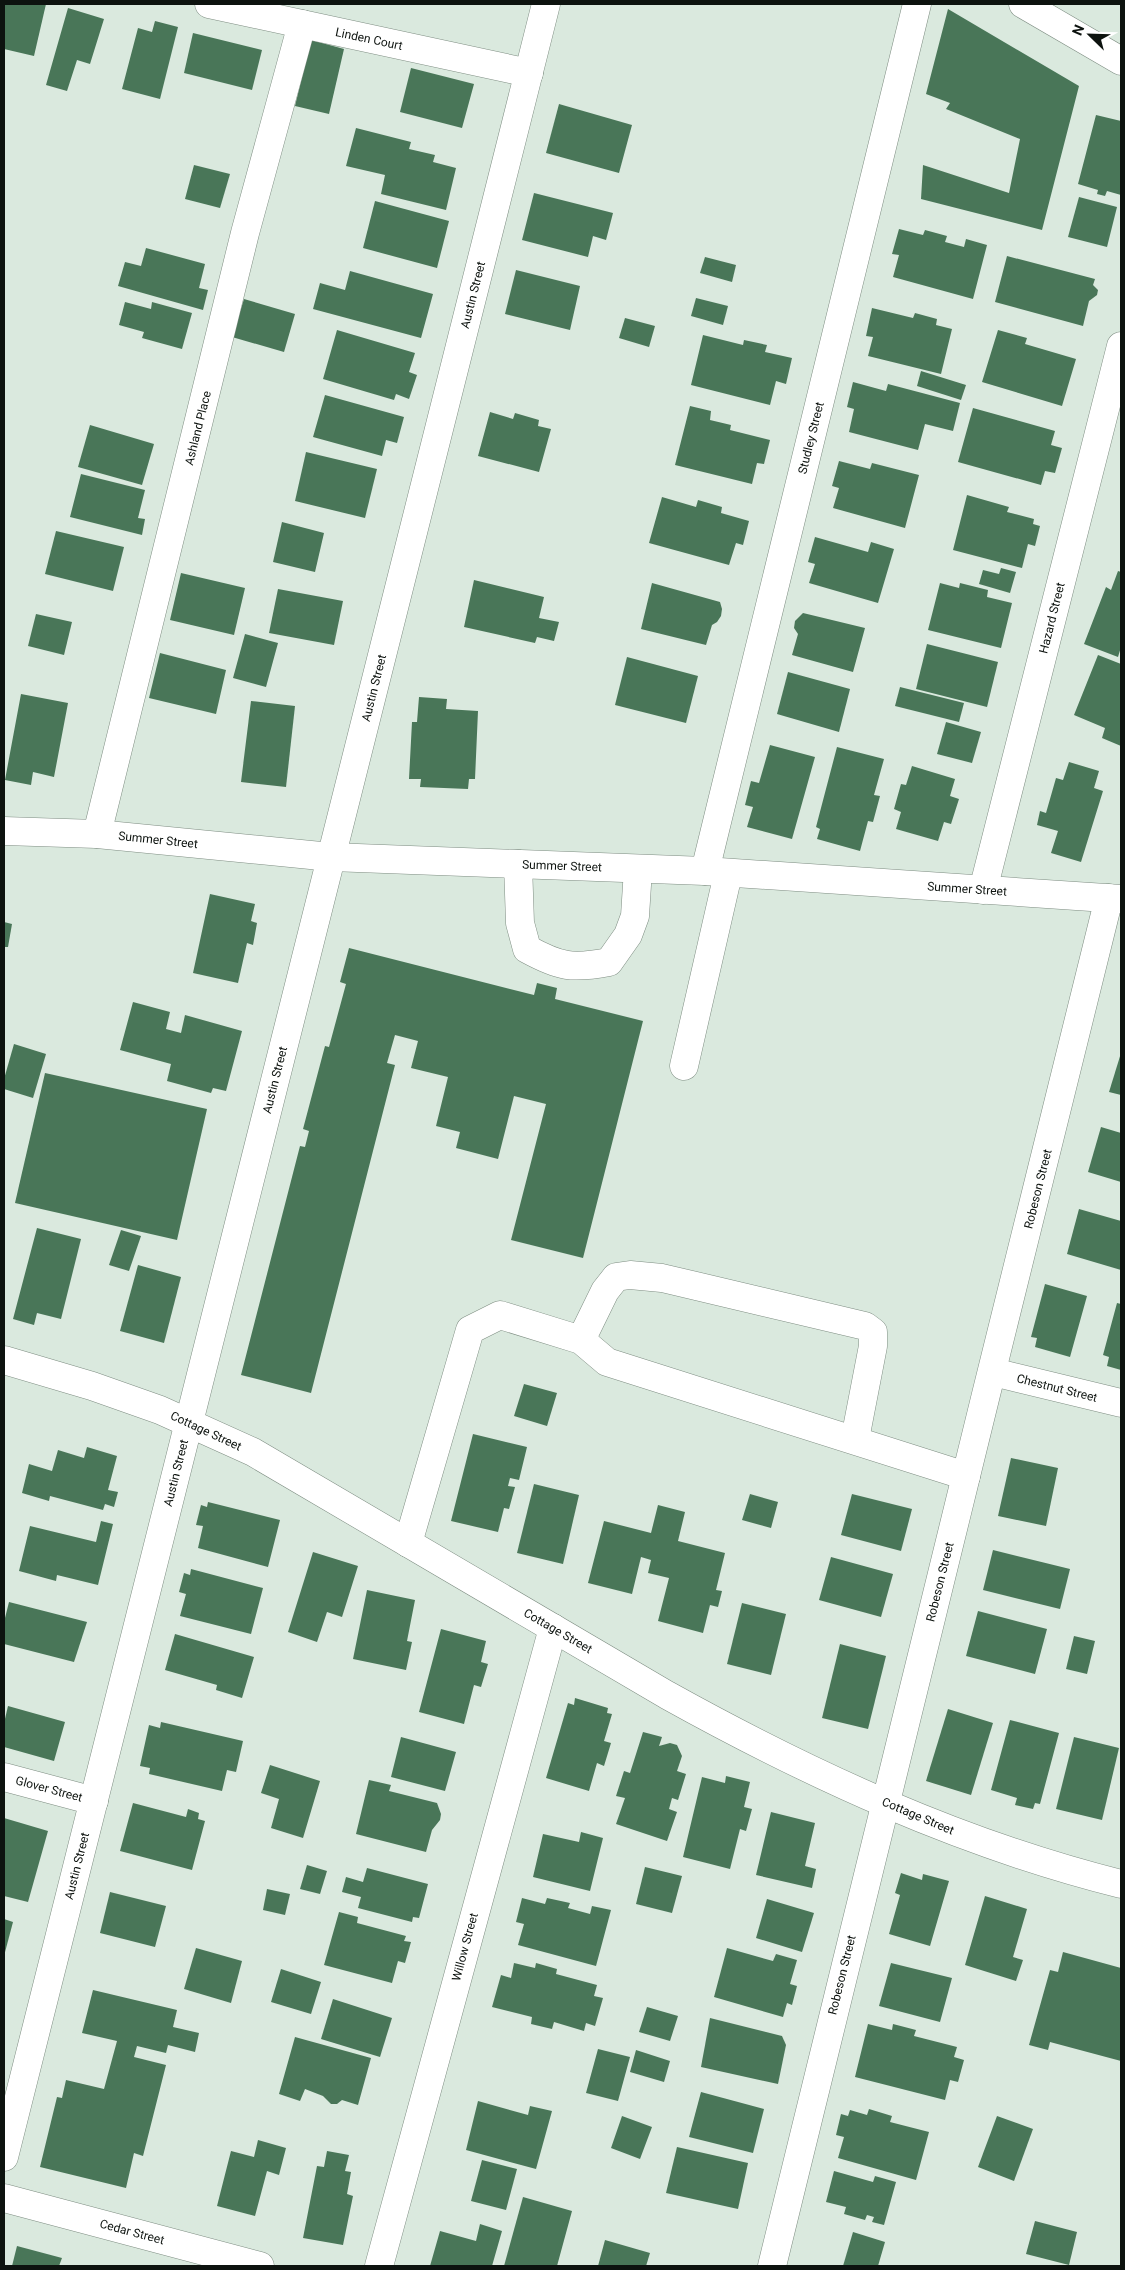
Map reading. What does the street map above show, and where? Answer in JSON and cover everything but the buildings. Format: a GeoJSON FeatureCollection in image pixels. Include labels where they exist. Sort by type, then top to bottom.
{"type":"FeatureCollection","features":[{"type":"Feature","properties":{"kind":"street","name":"Linden Court"},"geometry":{"type":"LineString","coordinates":[[209,4],[529,73]]}},
{"type":"Feature","properties":{"kind":"street","name":"Austin Street"},"geometry":{"type":"LineString","coordinates":[[4,2157],[546,4]]}},
{"type":"Feature","properties":{"kind":"street","name":"Studley Street"},"geometry":{"type":"LineString","coordinates":[[684,1066],[716,873],[917,4]]}},
{"type":"Feature","properties":{"kind":"street"},"geometry":{"type":"LineString","coordinates":[[1023,4],[1121,61]]}},
{"type":"Feature","properties":{"kind":"street","name":"Ashland Place"},"geometry":{"type":"LineString","coordinates":[[97,834],[245,233],[302,24]]}},
{"type":"Feature","properties":{"kind":"street","name":"Hazard Street"},"geometry":{"type":"LineString","coordinates":[[983,890],[1121,346]]}},
{"type":"Feature","properties":{"kind":"street","name":"Summer Street"},"geometry":{"type":"LineString","coordinates":[[4,831],[97,834],[331,857],[716,873],[1115,898]]}},
{"type":"Feature","properties":{"kind":"street"},"geometry":{"type":"LineString","coordinates":[[518,864],[520,923],[527,948],[552,963],[584,967],[609,962],[628,935],[635,916],[638,869]]}},
{"type":"Feature","properties":{"kind":"street","name":"Robeson Street"},"geometry":{"type":"LineString","coordinates":[[772,2266],[884,1802],[1115,898]]}},
{"type":"Feature","properties":{"kind":"street"},"geometry":{"type":"LineString","coordinates":[[581,1340],[605,1291],[616,1277],[630,1275],[662,1278],[865,1326],[873,1332],[873,1346],[855,1439]]}},
{"type":"Feature","properties":{"kind":"street"},"geometry":{"type":"LineString","coordinates":[[408,1543],[470,1330],[500,1315],[581,1340],[607,1362],[855,1439],[966,1476]]}},
{"type":"Feature","properties":{"kind":"street","name":"Cottage Street"},"geometry":{"type":"LineString","coordinates":[[4,1360],[101,1389],[189,1422],[253,1452],[725,1727],[884,1802],[1015,1854],[1121,1884]]}},
{"type":"Feature","properties":{"kind":"street","name":"Chestnut Street"},"geometry":{"type":"LineString","coordinates":[[993,1372],[1121,1403]]}},
{"type":"Feature","properties":{"kind":"street","name":"Willow Street"},"geometry":{"type":"LineString","coordinates":[[379,2266],[553,1628]]}},
{"type":"Feature","properties":{"kind":"street","name":"Glover Street"},"geometry":{"type":"LineString","coordinates":[[4,1778],[94,1801]]}},
{"type":"Feature","properties":{"kind":"street","name":"Cedar Street"},"geometry":{"type":"LineString","coordinates":[[4,2198],[260,2266]]}}]}
